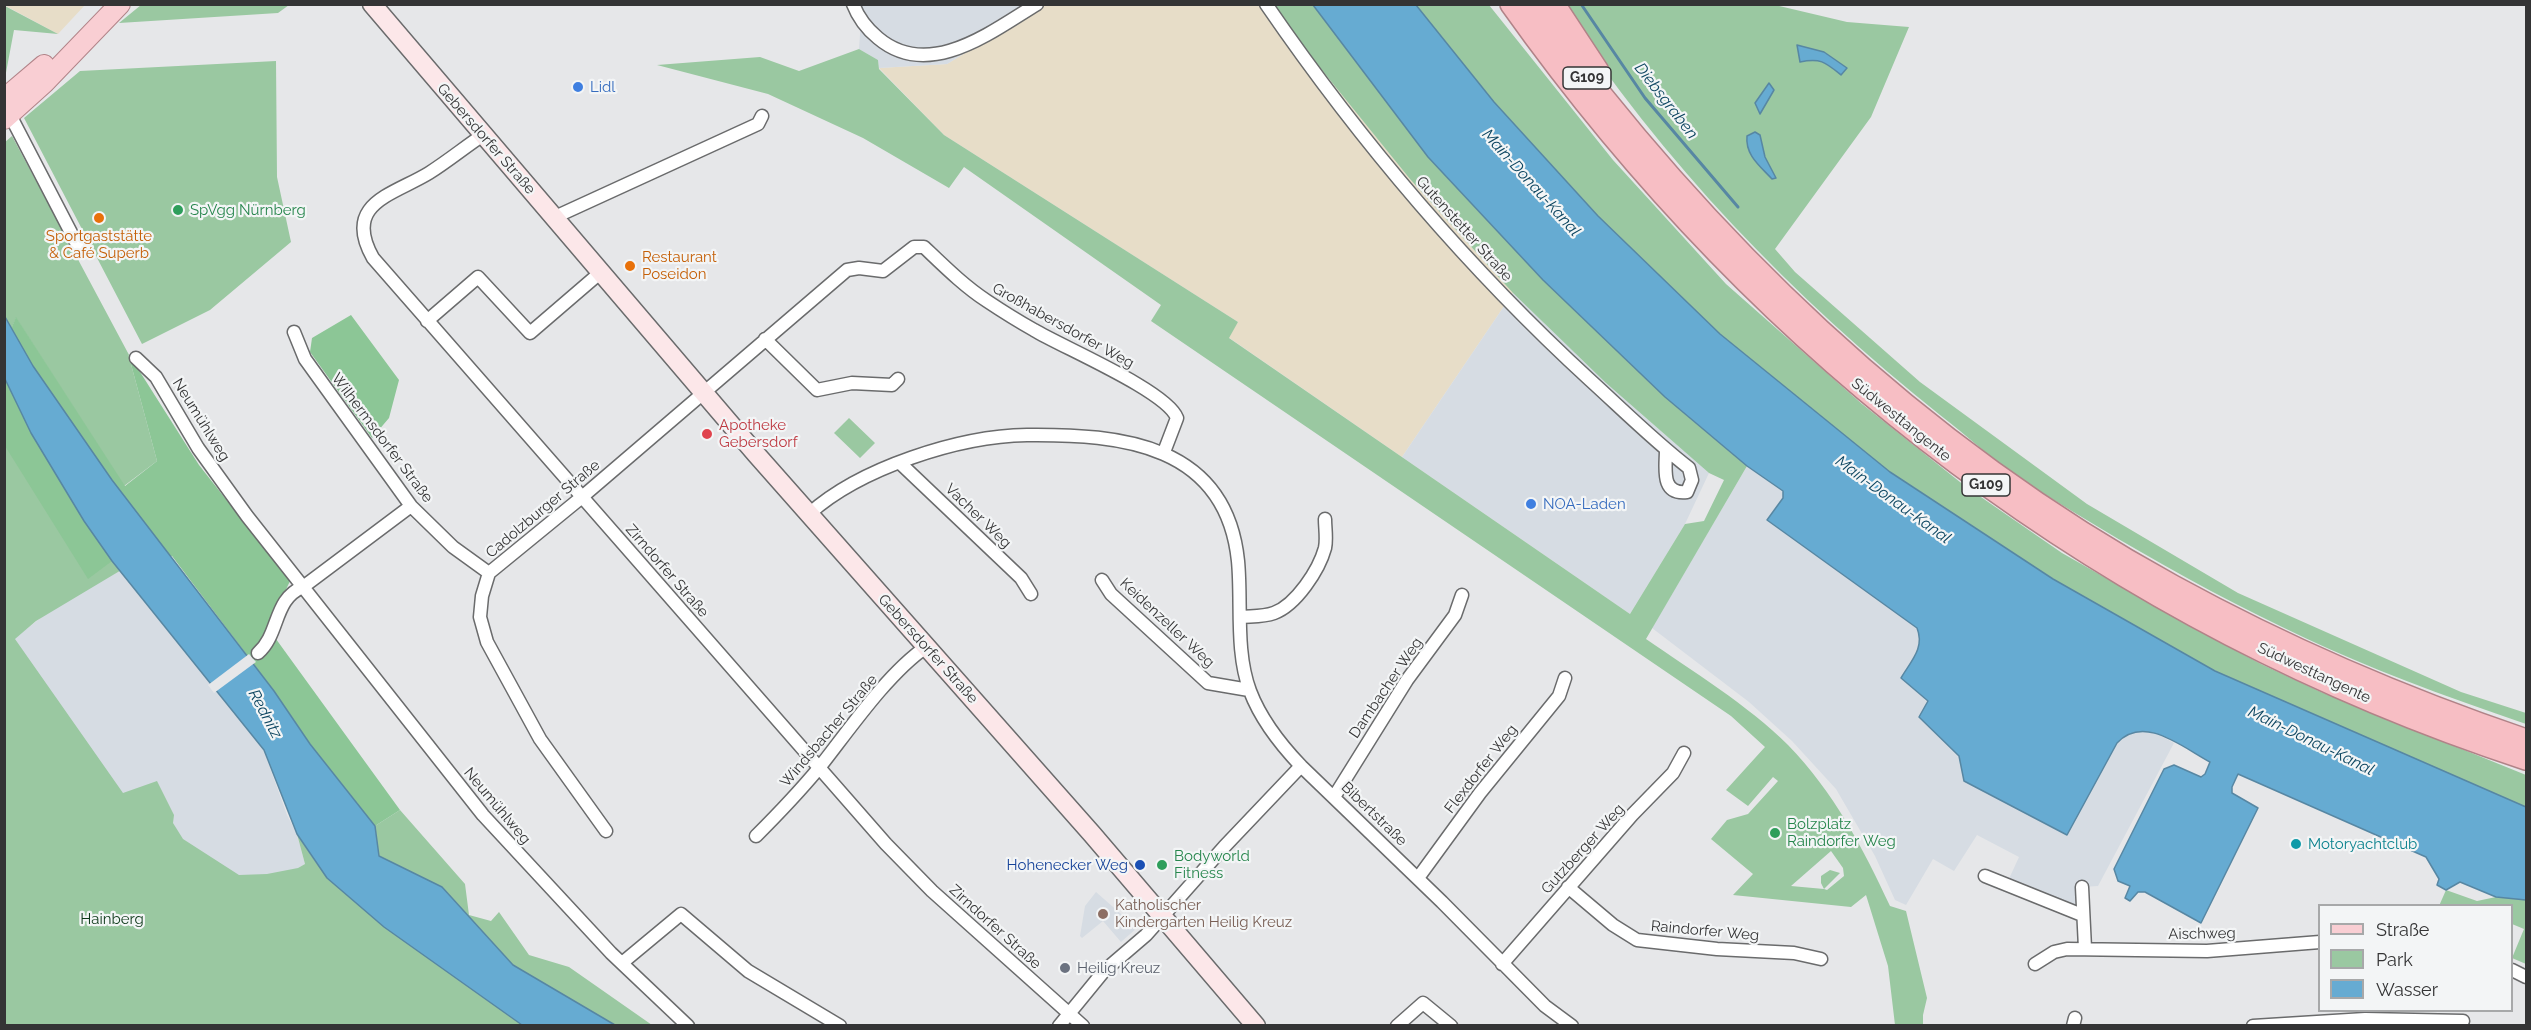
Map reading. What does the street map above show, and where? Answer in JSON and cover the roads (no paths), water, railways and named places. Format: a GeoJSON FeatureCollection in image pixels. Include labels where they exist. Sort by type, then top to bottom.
{"type":"FeatureCollection","features":[{"type":"Feature","properties":{"kind":"highway"},"geometry":{"type":"LineString","coordinates":[[1496,4],[1524,39],[1547,55]]}},
{"type":"Feature","properties":{"kind":"highway","name":"Südwesttangente"},"geometry":{"type":"LineString","coordinates":[[1511,4],[1547,55],[1638,167],[1740,278],[1839,369],[1956,464],[2099,560],[2245,642],[2393,710],[2524,754]]}},
{"type":"Feature","properties":{"kind":"highway","name":"Südwesttangente"},"geometry":{"type":"LineString","coordinates":[[1532,4],[1595,88],[1644,148],[1742,255],[1849,356],[1970,454],[2043,506],[2173,586],[2248,625],[2401,694],[2524,754]]}},
{"type":"Feature","properties":{"kind":"highway"},"geometry":{"type":"LineString","coordinates":[[1554,4],[1615,95],[1644,148]]}},
{"type":"Feature","properties":{"kind":"main road"},"geometry":{"type":"LineString","coordinates":[[6,111],[36,73],[101,4]]}},
{"type":"Feature","properties":{"kind":"main road"},"geometry":{"type":"LineString","coordinates":[[6,111],[120,4]]}},
{"type":"Feature","properties":{"kind":"main road","name":"Gebersdorfer Straße"},"geometry":{"type":"LineString","coordinates":[[372,4],[809,514],[1163,916],[1256,1026]]}},
{"type":"Feature","properties":{"kind":"street"},"geometry":{"type":"LineString","coordinates":[[853,4],[870,31],[885,44],[905,54],[928,55],[950,52],[980,39],[1037,4]]}},
{"type":"Feature","properties":{"kind":"street","name":"Gutenstetter Straße"},"geometry":{"type":"LineString","coordinates":[[1266,4],[1303,58],[1373,150],[1444,232],[1524,317],[1666,450]]}},
{"type":"Feature","properties":{"kind":"street"},"geometry":{"type":"LineString","coordinates":[[6,111],[80,250]]}},
{"type":"Feature","properties":{"kind":"street"},"geometry":{"type":"LineString","coordinates":[[555,217],[758,124],[762,116]]}},
{"type":"Feature","properties":{"kind":"street","name":"Zirndorfer Straße"},"geometry":{"type":"LineString","coordinates":[[483,135],[429,173],[374,202],[367,213],[364,243],[373,258],[886,844],[932,891],[1083,1026]]}},
{"type":"Feature","properties":{"kind":"street","name":"Großhabersdorfer Weg"},"geometry":{"type":"LineString","coordinates":[[704,392],[847,270],[859,268],[883,271],[914,247],[924,247],[950,273],[985,300],[1034,330],[1141,386],[1174,410],[1177,418],[1164,452]]}},
{"type":"Feature","properties":{"kind":"street"},"geometry":{"type":"LineString","coordinates":[[428,321],[478,277],[530,333],[601,272]]}},
{"type":"Feature","properties":{"kind":"street","name":"Wilhermsdorfer Straße"},"geometry":{"type":"LineString","coordinates":[[294,332],[304,359],[411,506],[453,547],[489,573]]}},
{"type":"Feature","properties":{"kind":"street"},"geometry":{"type":"LineString","coordinates":[[765,339],[817,390],[852,383],[892,385],[898,379]]}},
{"type":"Feature","properties":{"kind":"street","name":"Neumühlweg"},"geometry":{"type":"LineString","coordinates":[[136,358],[156,376],[198,448],[247,516],[483,815],[536,875],[622,963],[688,1026]]}},
{"type":"Feature","properties":{"kind":"street","name":"Cadolzburger Straße"},"geometry":{"type":"LineString","coordinates":[[606,831],[540,740],[487,642],[480,617],[482,596],[489,573],[704,392]]}},
{"type":"Feature","properties":{"kind":"street"},"geometry":{"type":"LineString","coordinates":[[809,514],[846,488],[873,474],[934,450],[973,441],[1023,435],[1079,435],[1117,440],[1164,452]]}},
{"type":"Feature","properties":{"kind":"street","name":"Bibertstraße"},"geometry":{"type":"LineString","coordinates":[[1164,452],[1205,482],[1227,519],[1238,559],[1242,657],[1250,690],[1273,733],[1300,766],[1418,878],[1502,964],[1545,1006],[1572,1026]]}},
{"type":"Feature","properties":{"kind":"street","name":"Vacher Weg"},"geometry":{"type":"LineString","coordinates":[[900,463],[1022,578],[1031,594]]}},
{"type":"Feature","properties":{"kind":"street"},"geometry":{"type":"LineString","coordinates":[[258,653],[266,646],[282,604],[292,592],[303,587],[411,506]]}},
{"type":"Feature","properties":{"kind":"street"},"geometry":{"type":"LineString","coordinates":[[1241,617],[1274,613],[1298,596],[1311,577],[1325,546],[1325,519]]}},
{"type":"Feature","properties":{"kind":"street","name":"Keidenzeller Weg"},"geometry":{"type":"LineString","coordinates":[[1102,580],[1111,594],[1208,683],[1250,690]]}},
{"type":"Feature","properties":{"kind":"street","name":"Dambacher Weg"},"geometry":{"type":"LineString","coordinates":[[1334,797],[1407,680],[1455,615],[1462,595]]}},
{"type":"Feature","properties":{"kind":"street","name":"Windsbacher Straße"},"geometry":{"type":"LineString","coordinates":[[756,836],[818,768],[862,713],[908,662],[927,647]]}},
{"type":"Feature","properties":{"kind":"street","name":"Flexdorfer Weg"},"geometry":{"type":"LineString","coordinates":[[1418,878],[1480,793],[1559,696],[1565,678]]}},
{"type":"Feature","properties":{"kind":"street","name":"Gutzberger Weg"},"geometry":{"type":"LineString","coordinates":[[1502,964],[1568,887],[1673,773],[1684,753]]}},
{"type":"Feature","properties":{"kind":"street"},"geometry":{"type":"LineString","coordinates":[[1059,1026],[1104,971],[1146,936],[1300,766]]}},
{"type":"Feature","properties":{"kind":"street"},"geometry":{"type":"LineString","coordinates":[[1985,876],[2082,915]]}},
{"type":"Feature","properties":{"kind":"street","name":"Raindorfer Weg"},"geometry":{"type":"LineString","coordinates":[[1568,887],[1613,925],[1637,939],[1717,949],[1794,953],[1821,959]]}},
{"type":"Feature","properties":{"kind":"street"},"geometry":{"type":"LineString","coordinates":[[2082,887],[2085,948]]}},
{"type":"Feature","properties":{"kind":"street"},"geometry":{"type":"LineString","coordinates":[[622,963],[681,914],[748,971],[840,1026]]}},
{"type":"Feature","properties":{"kind":"street","name":"Aischweg"},"geometry":{"type":"LineString","coordinates":[[2035,964],[2054,952],[2085,948],[2207,951],[2318,942]]}},
{"type":"Feature","properties":{"kind":"street"},"geometry":{"type":"LineString","coordinates":[[1397,1026],[1423,1003],[1451,1026]]}},
{"type":"Feature","properties":{"kind":"street"},"geometry":{"type":"LineString","coordinates":[[2253,1026],[2356,1019],[2463,1019]]}},
{"type":"Feature","properties":{"kind":"water","name":"Main-Donau-Kanal"},"geometry":{"type":"Polygon","coordinates":[[[1313,5],[1416,5],[1494,102],[1598,216],[1720,334],[1890,472],[2053,579],[2215,671],[2526,807],[2526,900],[2496,897],[2460,882],[2446,890],[2437,885],[2439,879],[2426,857],[2238,774],[2232,787],[2232,793],[2258,808],[2201,923],[2145,892],[2138,892],[2130,901],[2125,898],[2130,886],[2118,881],[2114,869],[2164,769],[2174,765],[2201,777],[2205,774],[2210,762],[2175,742],[2151,732],[2128,735],[2117,743],[2067,835],[1964,781],[1959,756],[1919,717],[1928,701],[1901,678],[1918,648],[1917,628],[1767,520],[1783,498],[1783,491],[1747,466],[1665,397],[1543,280],[1428,157],[1313,5]]]}},
{"type":"Feature","properties":{"kind":"water"},"geometry":{"type":"Polygon","coordinates":[[[1797,45],[1824,52],[1847,68],[1841,75],[1822,62],[1800,62],[1797,45]]]}},
{"type":"Feature","properties":{"kind":"water"},"geometry":{"type":"Polygon","coordinates":[[[1769,83],[1774,90],[1760,114],[1755,103],[1769,83]]]}},
{"type":"Feature","properties":{"kind":"water"},"geometry":{"type":"Polygon","coordinates":[[[1755,132],[1760,135],[1765,157],[1776,178],[1772,179],[1758,165],[1748,149],[1747,136],[1755,132]]]}},
{"type":"Feature","properties":{"kind":"water","name":"Rednitz"},"geometry":{"type":"Polygon","coordinates":[[[4,315],[33,366],[112,480],[274,691],[310,744],[375,826],[379,856],[442,887],[513,965],[615,1025],[522,1025],[384,927],[327,878],[297,834],[264,750],[112,561],[84,521],[31,433],[5,379],[4,315]]]}},
{"type":"Feature","properties":{"kind":"waterway","name":"Diebsgraben"},"geometry":{"type":"LineString","coordinates":[[1581,4],[1645,98],[1738,207]]}},
{"type":"Feature","properties":{"kind":"place","name":"Lidl"},"geometry":{"type":"Point","coordinates":[578,87]}},
{"type":"Feature","properties":{"kind":"place","name":"SpVgg Nürnberg"},"geometry":{"type":"Point","coordinates":[178,210]}},
{"type":"Feature","properties":{"kind":"place","name":"Sportgaststätte & Café Superb"},"geometry":{"type":"Point","coordinates":[99,218]}},
{"type":"Feature","properties":{"kind":"place","name":"Restaurant Poseidon"},"geometry":{"type":"Point","coordinates":[630,266]}},
{"type":"Feature","properties":{"kind":"place","name":"Apotheke Gebersdorf"},"geometry":{"type":"Point","coordinates":[707,434]}},
{"type":"Feature","properties":{"kind":"place","name":"NOA-Laden"},"geometry":{"type":"Point","coordinates":[1531,504]}},
{"type":"Feature","properties":{"kind":"place","name":"Bolzplatz Raindorfer Weg"},"geometry":{"type":"Point","coordinates":[1775,833]}},
{"type":"Feature","properties":{"kind":"place","name":"Motoryachtclub"},"geometry":{"type":"Point","coordinates":[2296,844]}},
{"type":"Feature","properties":{"kind":"place","name":"Hohenecker Weg"},"geometry":{"type":"Point","coordinates":[1140,865]}},
{"type":"Feature","properties":{"kind":"place","name":"Bodyworld Fitness"},"geometry":{"type":"Point","coordinates":[1162,865]}},
{"type":"Feature","properties":{"kind":"place","name":"Katholischer Kindergarten Heilig Kreuz"},"geometry":{"type":"Point","coordinates":[1103,914]}},
{"type":"Feature","properties":{"kind":"place","name":"Heilig Kreuz"},"geometry":{"type":"Point","coordinates":[1065,968]}},
{"type":"Feature","properties":{"kind":"park label","name":"Hainberg"},"geometry":{"type":"Point","coordinates":[112,919]}}]}
